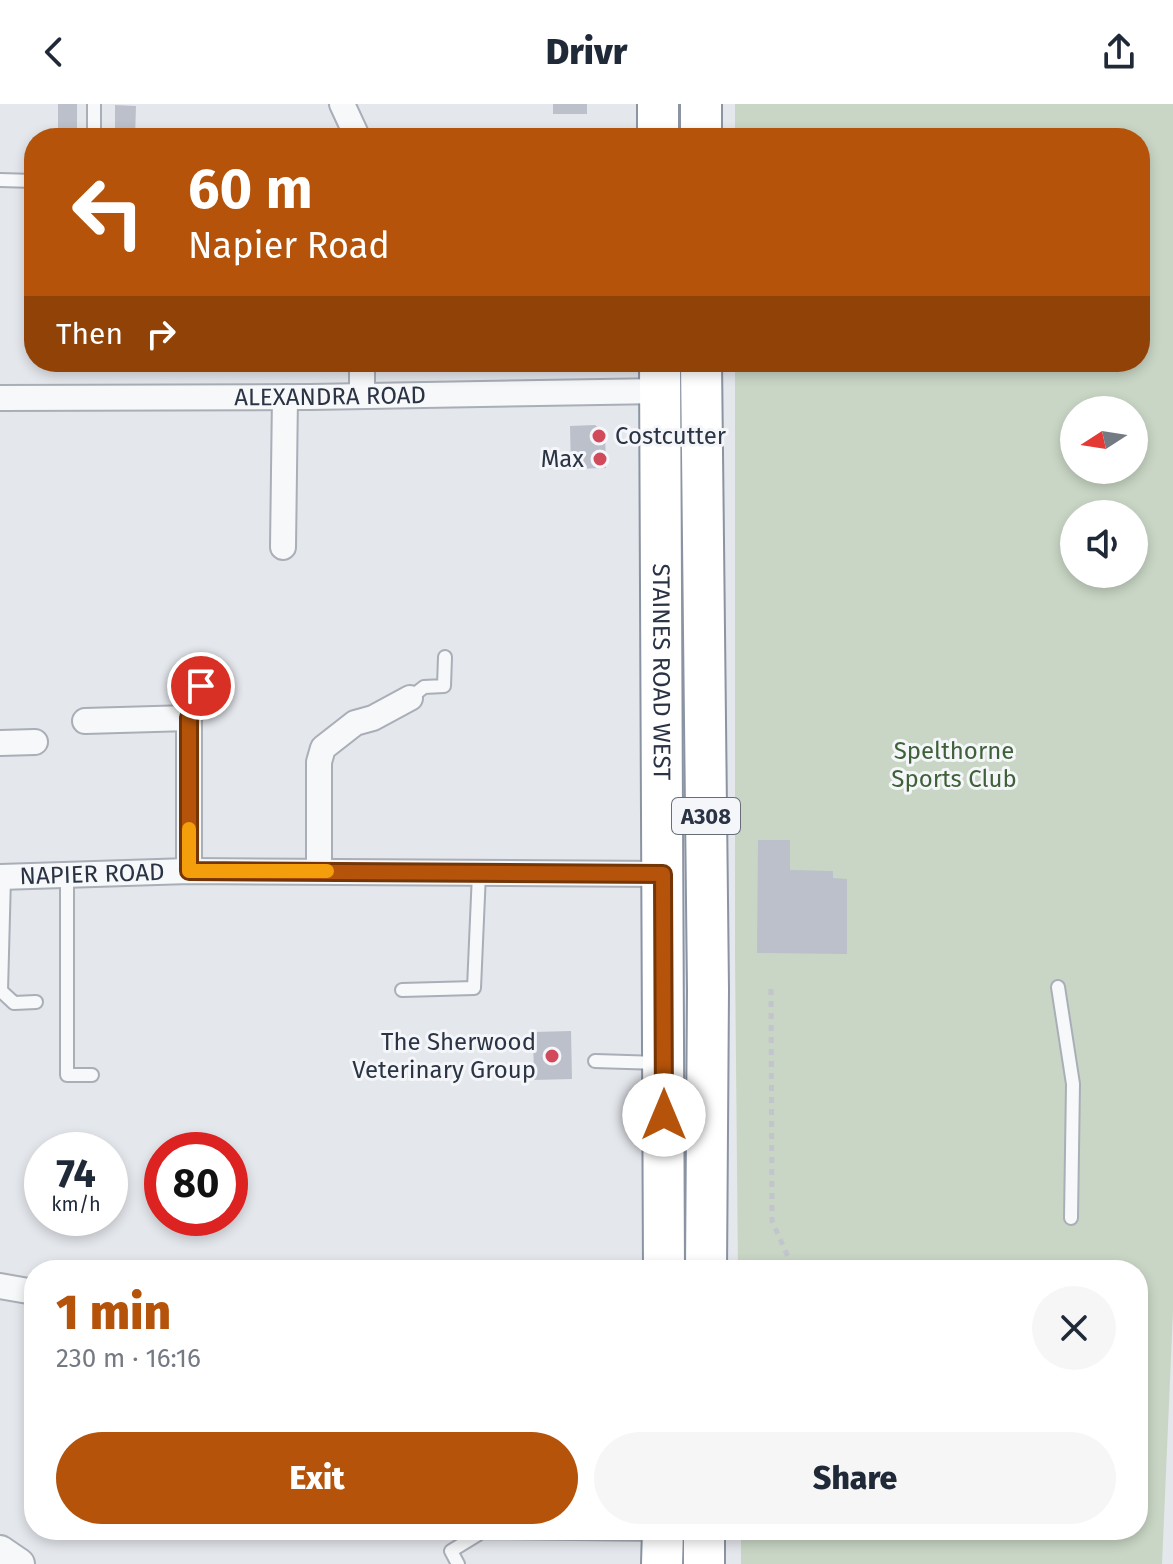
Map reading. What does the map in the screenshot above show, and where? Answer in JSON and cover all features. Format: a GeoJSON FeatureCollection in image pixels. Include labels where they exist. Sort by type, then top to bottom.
{"type":"FeatureCollection","features":[{"type":"Feature","properties":{"kind":"highway"},"geometry":{"type":"LineString","coordinates":[[658,104],[658,128]]}},
{"type":"Feature","properties":{"kind":"highway"},"geometry":{"type":"LineString","coordinates":[[701,104],[701,128]]}},
{"type":"Feature","properties":{"kind":"highway","name":"A308"},"geometry":{"type":"LineString","coordinates":[[701,372],[708,990],[706,1260]]}},
{"type":"Feature","properties":{"kind":"highway","name":"STAINES ROAD WEST"},"geometry":{"type":"LineString","coordinates":[[660,376],[664,1260]]}},
{"type":"Feature","properties":{"kind":"highway"},"geometry":{"type":"LineString","coordinates":[[704,1540],[704,1564]]}},
{"type":"Feature","properties":{"kind":"street"},"geometry":{"type":"LineString","coordinates":[[342,104],[353,128]]}},
{"type":"Feature","properties":{"kind":"street"},"geometry":{"type":"LineString","coordinates":[[362,372],[362,396]]}},
{"type":"Feature","properties":{"kind":"street","name":"ALEXANDRA ROAD"},"geometry":{"type":"LineString","coordinates":[[0,398],[362,396],[660,376]]}},
{"type":"Feature","properties":{"kind":"street"},"geometry":{"type":"LineString","coordinates":[[283,547],[285,397]]}},
{"type":"Feature","properties":{"kind":"street"},"geometry":{"type":"LineString","coordinates":[[189,871],[189,718],[201,686]]}},
{"type":"Feature","properties":{"kind":"street"},"geometry":{"type":"LineString","coordinates":[[319,871],[319,762],[323,748],[355,723],[373,718],[410,698]]}},
{"type":"Feature","properties":{"kind":"street"},"geometry":{"type":"LineString","coordinates":[[85,721],[189,718]]}},
{"type":"Feature","properties":{"kind":"street"},"geometry":{"type":"LineString","coordinates":[[0,743],[35,742]]}},
{"type":"Feature","properties":{"kind":"street","name":"NAPIER ROAD"},"geometry":{"type":"LineString","coordinates":[[2,877],[189,871],[663,874]]}},
{"type":"Feature","properties":{"kind":"street"},"geometry":{"type":"LineString","coordinates":[[0,1286],[24,1290]]}},
{"type":"Feature","properties":{"kind":"street"},"geometry":{"type":"LineString","coordinates":[[0,1551],[19,1564]]}},
{"type":"Feature","properties":{"kind":"lane"},"geometry":{"type":"LineString","coordinates":[[94,104],[94,128]]}},
{"type":"Feature","properties":{"kind":"lane"},"geometry":{"type":"LineString","coordinates":[[0,180],[24,181]]}},
{"type":"Feature","properties":{"kind":"lane"},"geometry":{"type":"LineString","coordinates":[[410,698],[424,687],[444,686],[445,657]]}},
{"type":"Feature","properties":{"kind":"lane"},"geometry":{"type":"LineString","coordinates":[[402,990],[474,988],[479,873]]}},
{"type":"Feature","properties":{"kind":"lane"},"geometry":{"type":"LineString","coordinates":[[67,876],[67,1075],[92,1075]]}},
{"type":"Feature","properties":{"kind":"lane"},"geometry":{"type":"LineString","coordinates":[[2,877],[1,991],[14,1003],[36,1002]]}},
{"type":"Feature","properties":{"kind":"lane"},"geometry":{"type":"LineString","coordinates":[[1058,987],[1073,1084],[1071,1218]]}},
{"type":"Feature","properties":{"kind":"lane"},"geometry":{"type":"LineString","coordinates":[[595,1061],[664,1063]]}},
{"type":"Feature","properties":{"kind":"lane"},"geometry":{"type":"LineString","coordinates":[[458,1564],[451,1551],[469,1540]]}},
{"type":"Feature","properties":{"kind":"lane"},"geometry":{"type":"LineString","coordinates":[[613,1540],[662,1543]]}},
{"type":"Feature","properties":{"kind":"path"},"geometry":{"type":"LineString","coordinates":[[771,989],[772,1221],[790,1260]]}},
{"type":"Feature","properties":{"kind":"green space","name":"Spelthorne Sports Club"},"geometry":{"type":"Polygon","coordinates":[[[735,104],[1173,104],[1173,1311],[1162,1564],[741,1564],[741,1540],[1148,1540],[1148,1260],[738,1260],[735,372],[1150,372],[1150,128],[735,128],[735,104]]]}},
{"type":"Feature","properties":{"kind":"building"},"geometry":{"type":"Polygon","coordinates":[[[58,104],[77,104],[77,128],[58,128],[58,104]]]}},
{"type":"Feature","properties":{"kind":"building"},"geometry":{"type":"Polygon","coordinates":[[[553,104],[587,104],[587,114],[553,114],[553,104]]]}},
{"type":"Feature","properties":{"kind":"building"},"geometry":{"type":"Polygon","coordinates":[[[115,105],[136,106],[135,128],[115,128],[115,105]]]}},
{"type":"Feature","properties":{"kind":"building"},"geometry":{"type":"Polygon","coordinates":[[[595,425],[605,433],[606,468],[571,469],[570,426],[595,425]]]}},
{"type":"Feature","properties":{"kind":"building"},"geometry":{"type":"Polygon","coordinates":[[[758,840],[790,840],[790,870],[833,871],[833,878],[847,879],[847,954],[757,953],[758,840]]]}},
{"type":"Feature","properties":{"kind":"building","name":"The Sherwood Veterinary Group"},"geometry":{"type":"Polygon","coordinates":[[[571,1031],[572,1079],[534,1080],[533,1032],[571,1031]]]}},
{"type":"Feature","properties":{"kind":"slow traffic"},"geometry":{"type":"LineString","coordinates":[[189,829],[189,871],[327,871]]}},
{"type":"Feature","properties":{"kind":"place","name":"Costcutter"},"geometry":{"type":"Point","coordinates":[599,436]}},
{"type":"Feature","properties":{"kind":"place","name":"Max"},"geometry":{"type":"Point","coordinates":[600,459]}},
{"type":"Feature","properties":{"kind":"place","name":"The Sherwood Veterinary Group"},"geometry":{"type":"Point","coordinates":[552,1056]}},
{"type":"Feature","properties":{"kind":"route"},"geometry":{"type":"LineString","coordinates":[[201,686],[189,718],[189,871],[663,874],[664,1115]]}}]}
